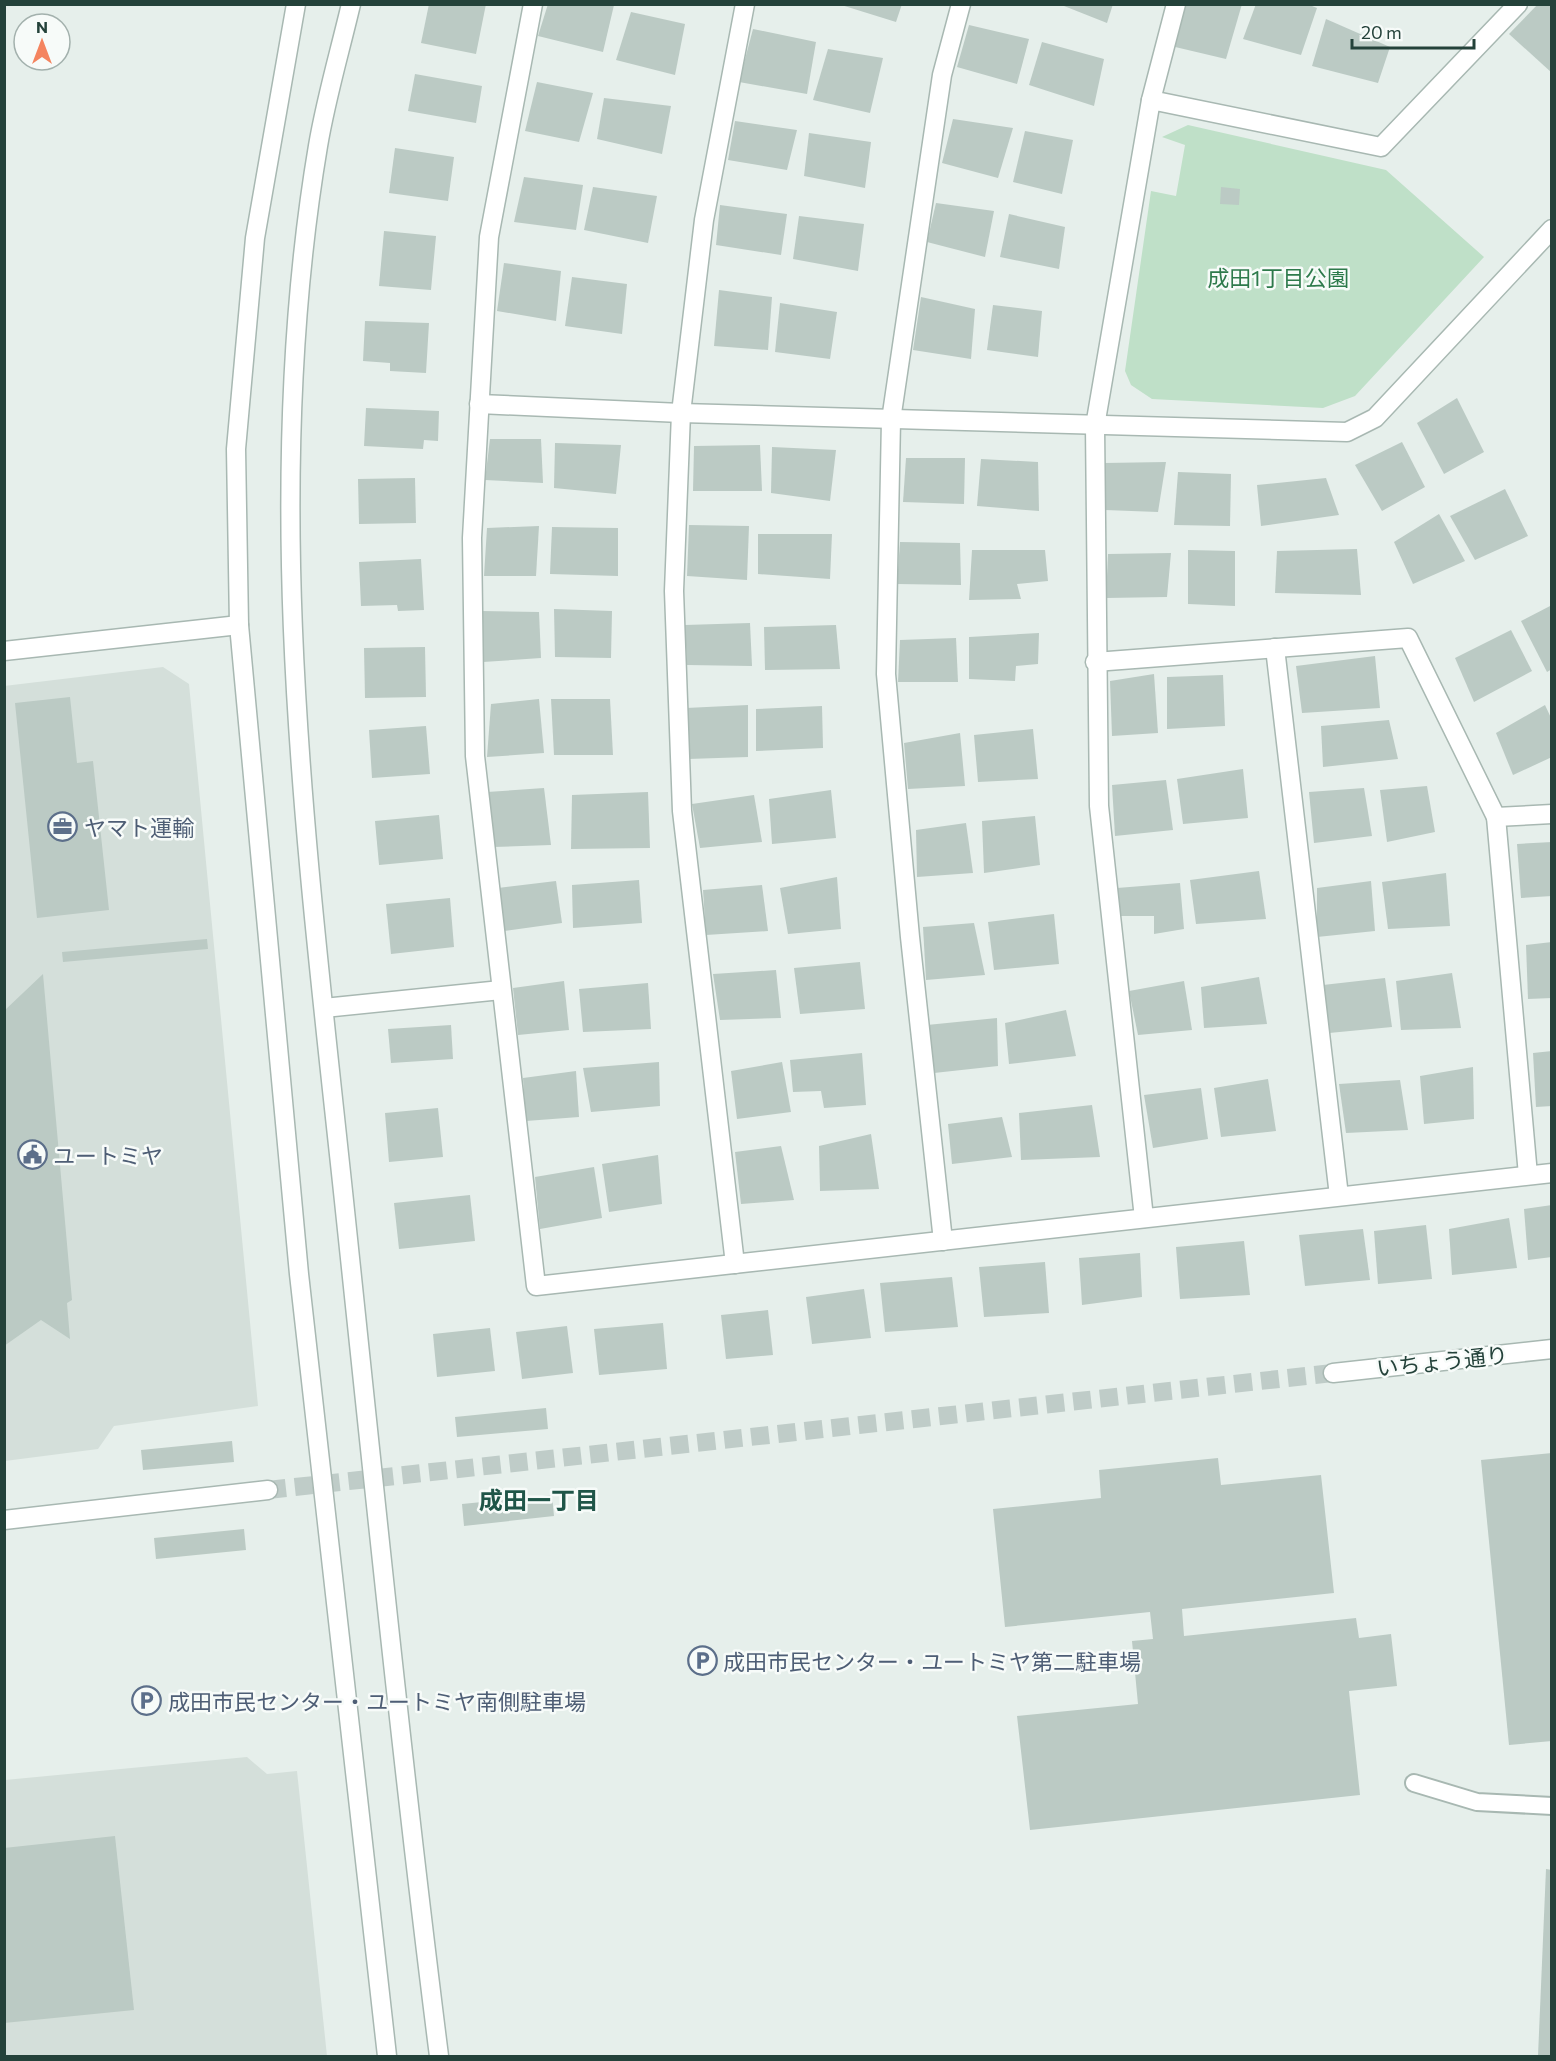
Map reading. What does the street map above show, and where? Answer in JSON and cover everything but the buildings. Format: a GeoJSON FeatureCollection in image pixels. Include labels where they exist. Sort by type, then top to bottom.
{"type":"FeatureCollection","features":[{"type":"Feature","properties":{"kind":"street"},"geometry":{"type":"LineString","coordinates":[[296,4],[255,238],[237,437],[239,625],[299,1274],[387,2056]]}},
{"type":"Feature","properties":{"kind":"street"},"geometry":{"type":"LineString","coordinates":[[351,4],[318,144],[298,304],[290,454],[301,760],[324,1008],[406,1778],[439,2056]]}},
{"type":"Feature","properties":{"kind":"street"},"geometry":{"type":"LineString","coordinates":[[533,4],[489,237],[472,538],[475,756],[536,1286],[1551,1173]]}},
{"type":"Feature","properties":{"kind":"street"},"geometry":{"type":"LineString","coordinates":[[735,1264],[682,811],[674,591],[681,413],[704,220],[745,4]]}},
{"type":"Feature","properties":{"kind":"street"},"geometry":{"type":"LineString","coordinates":[[943,1241],[910,937],[886,674],[891,420],[942,75],[961,4]]}},
{"type":"Feature","properties":{"kind":"street"},"geometry":{"type":"LineString","coordinates":[[1144,1218],[1098,806],[1095,662],[1095,426],[1151,100],[1176,4]]}},
{"type":"Feature","properties":{"kind":"street"},"geometry":{"type":"LineString","coordinates":[[1151,100],[1381,147],[1518,4]]}},
{"type":"Feature","properties":{"kind":"street"},"geometry":{"type":"LineString","coordinates":[[479,404],[891,420],[1347,432],[1375,418],[1551,229]]}},
{"type":"Feature","properties":{"kind":"street"},"geometry":{"type":"LineString","coordinates":[[4,651],[239,625]]}},
{"type":"Feature","properties":{"kind":"street"},"geometry":{"type":"LineString","coordinates":[[1095,662],[1408,638],[1496,818],[1528,1175]]}},
{"type":"Feature","properties":{"kind":"street"},"geometry":{"type":"LineString","coordinates":[[1275,648],[1339,1196]]}},
{"type":"Feature","properties":{"kind":"street"},"geometry":{"type":"LineString","coordinates":[[1496,818],[1551,814]]}},
{"type":"Feature","properties":{"kind":"street"},"geometry":{"type":"LineString","coordinates":[[324,1008],[501,990]]}},
{"type":"Feature","properties":{"kind":"street","name":"いちょう通り"},"geometry":{"type":"LineString","coordinates":[[1333,1373],[1551,1349]]}},
{"type":"Feature","properties":{"kind":"street"},"geometry":{"type":"LineString","coordinates":[[4,1520],[268,1490]]}},
{"type":"Feature","properties":{"kind":"lane"},"geometry":{"type":"LineString","coordinates":[[1414,1783],[1477,1802],[1551,1806]]}},
{"type":"Feature","properties":{"kind":"shaded area"},"geometry":{"type":"Polygon","coordinates":[[[163,667],[189,684],[258,1406],[114,1426],[98,1449],[5,1461],[4,686],[163,667]]]}},
{"type":"Feature","properties":{"kind":"shaded area"},"geometry":{"type":"Polygon","coordinates":[[[247,1757],[267,1774],[297,1771],[327,2056],[5,2056],[5,1780],[247,1757]]]}},
{"type":"Feature","properties":{"kind":"green space","name":"成田1丁目公園"},"geometry":{"type":"Polygon","coordinates":[[[1188,125],[1386,170],[1484,257],[1355,396],[1323,408],[1152,399],[1131,385],[1125,371],[1151,191],[1176,196],[1185,145],[1162,137],[1188,125]]]}},
{"type":"Feature","properties":{"kind":"tunnel"},"geometry":{"type":"LineString","coordinates":[[268,1490],[1333,1373]]}},
{"type":"Feature","properties":{"kind":"place","name":"ヤマト運輸"},"geometry":{"type":"Point","coordinates":[63,827]}},
{"type":"Feature","properties":{"kind":"place","name":"ユートミヤ"},"geometry":{"type":"Point","coordinates":[32,1155]}},
{"type":"Feature","properties":{"kind":"place","name":"成田市民センター・ユートミヤ第二駐車場"},"geometry":{"type":"Point","coordinates":[702,1661]}},
{"type":"Feature","properties":{"kind":"place","name":"成田市民センター・ユートミヤ南側駐車場"},"geometry":{"type":"Point","coordinates":[147,1701]}},
{"type":"Feature","properties":{"kind":"district","name":"成田一丁目"},"geometry":{"type":"Point","coordinates":[539,1499]}}]}
